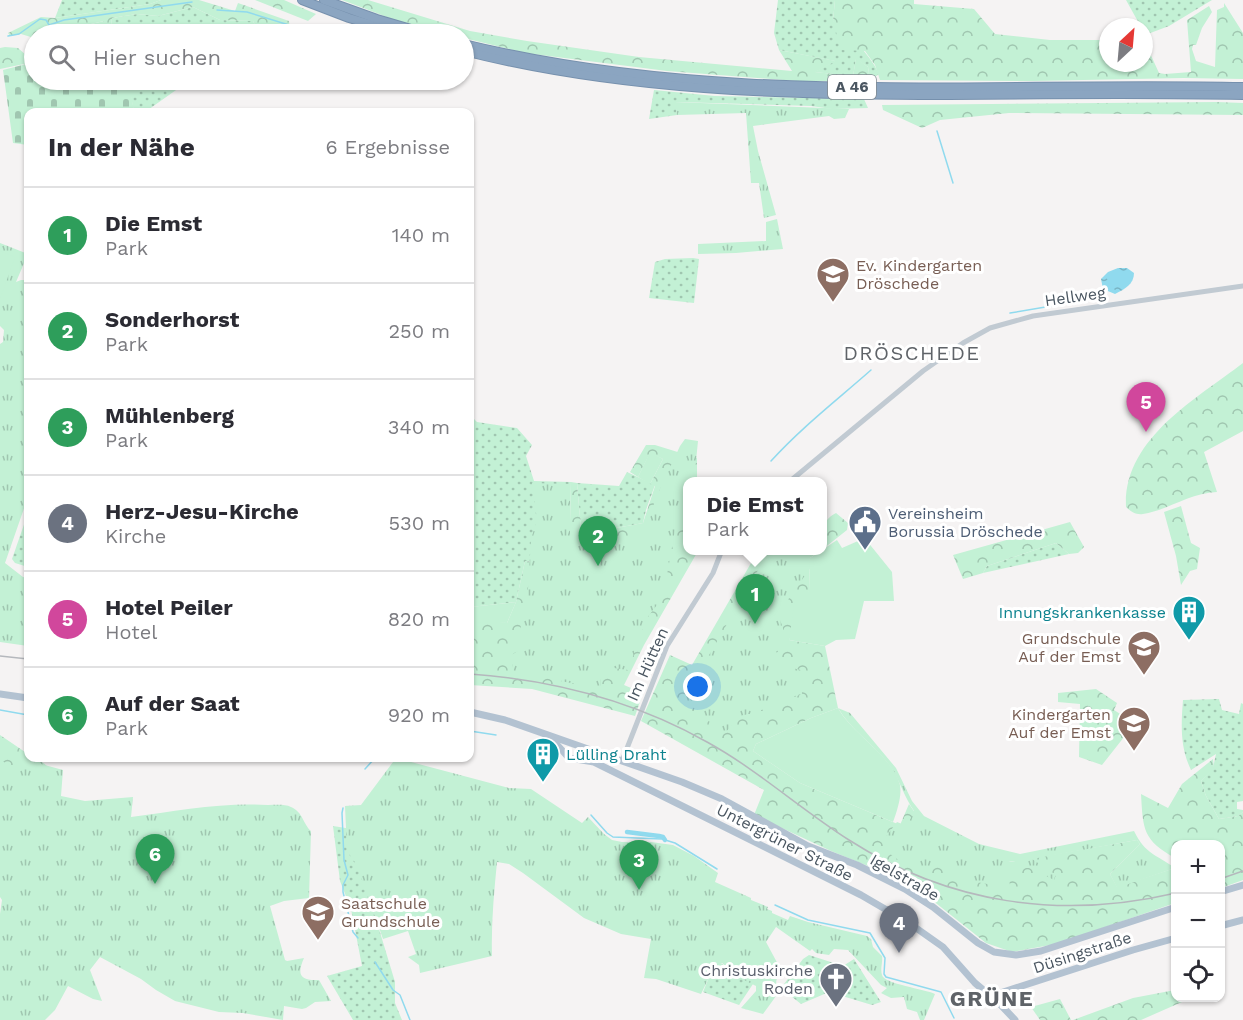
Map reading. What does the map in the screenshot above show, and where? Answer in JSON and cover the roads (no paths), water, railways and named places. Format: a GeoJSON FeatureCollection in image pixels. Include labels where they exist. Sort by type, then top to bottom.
{"type":"FeatureCollection","features":[{"type":"Feature","properties":{"kind":"highway"},"geometry":{"type":"LineString","coordinates":[[302,0],[323,3],[392,24]]}},
{"type":"Feature","properties":{"kind":"highway"},"geometry":{"type":"LineString","coordinates":[[334,8],[360,24]]}},
{"type":"Feature","properties":{"kind":"highway"},"geometry":{"type":"LineString","coordinates":[[349,18],[369,24]]}},
{"type":"Feature","properties":{"kind":"highway","name":"A 46"},"geometry":{"type":"LineString","coordinates":[[474,46],[531,59],[615,73],[795,86],[1243,87]]}},
{"type":"Feature","properties":{"kind":"highway","name":"A 46"},"geometry":{"type":"LineString","coordinates":[[474,54],[537,68],[614,80],[705,89],[792,94],[1243,95]]}},
{"type":"Feature","properties":{"kind":"highway"},"geometry":{"type":"LineString","coordinates":[[474,58],[488,58]]}},
{"type":"Feature","properties":{"kind":"main road"},"geometry":{"type":"LineString","coordinates":[[0,694],[24,697]]}},
{"type":"Feature","properties":{"kind":"main road"},"geometry":{"type":"LineString","coordinates":[[474,713],[494,716],[622,761]]}},
{"type":"Feature","properties":{"kind":"main road"},"geometry":{"type":"LineString","coordinates":[[548,735],[562,750]]}},
{"type":"Feature","properties":{"kind":"main road"},"geometry":{"type":"LineString","coordinates":[[562,750],[565,740]]}},
{"type":"Feature","properties":{"kind":"main road","name":"Untergrüner Straße"},"geometry":{"type":"LineString","coordinates":[[562,750],[569,758],[594,762],[877,904],[935,941],[988,994]]}},
{"type":"Feature","properties":{"kind":"main road","name":"Igelstraße"},"geometry":{"type":"LineString","coordinates":[[622,761],[712,794],[808,846],[893,882],[926,902],[978,943],[994,952],[1016,955],[1041,951],[1171,909]]}},
{"type":"Feature","properties":{"kind":"main road"},"geometry":{"type":"LineString","coordinates":[[1225,891],[1243,885]]}},
{"type":"Feature","properties":{"kind":"main road"},"geometry":{"type":"LineString","coordinates":[[1225,925],[1243,920]]}},
{"type":"Feature","properties":{"kind":"main road","name":"Düsingstraße"},"geometry":{"type":"LineString","coordinates":[[998,998],[1133,950],[1171,939]]}},
{"type":"Feature","properties":{"kind":"main road"},"geometry":{"type":"LineString","coordinates":[[998,998],[994,1005],[988,1003],[986,998],[993,992],[998,998],[1015,1020]]}},
{"type":"Feature","properties":{"kind":"street","name":"Hellweg"},"geometry":{"type":"LineString","coordinates":[[795,477],[923,371],[978,334],[1019,318],[1243,286]]}},
{"type":"Feature","properties":{"kind":"street","name":"Im Hütten"},"geometry":{"type":"LineString","coordinates":[[622,761],[667,646],[713,573],[720,555]]}},
{"type":"Feature","properties":{"kind":"water"},"geometry":{"type":"Polygon","coordinates":[[[1118,268],[1127,268],[1134,273],[1134,277],[1128,286],[1115,294],[1103,289],[1101,279],[1108,272],[1118,268]]]}},
{"type":"Feature","properties":{"kind":"waterway"},"geometry":{"type":"LineString","coordinates":[[52,24],[64,20],[192,2]]}},
{"type":"Feature","properties":{"kind":"waterway"},"geometry":{"type":"LineString","coordinates":[[217,10],[247,12],[286,24]]}},
{"type":"Feature","properties":{"kind":"waterway"},"geometry":{"type":"LineString","coordinates":[[33,24],[40,19],[46,20],[48,24]]}},
{"type":"Feature","properties":{"kind":"waterway"},"geometry":{"type":"LineString","coordinates":[[8,36],[24,30]]}},
{"type":"Feature","properties":{"kind":"waterway"},"geometry":{"type":"LineString","coordinates":[[937,131],[953,183]]}},
{"type":"Feature","properties":{"kind":"waterway"},"geometry":{"type":"LineString","coordinates":[[1010,313],[1069,303]]}},
{"type":"Feature","properties":{"kind":"waterway"},"geometry":{"type":"LineString","coordinates":[[771,461],[807,425],[871,370]]}},
{"type":"Feature","properties":{"kind":"waterway"},"geometry":{"type":"LineString","coordinates":[[0,710],[24,714]]}},
{"type":"Feature","properties":{"kind":"waterway"},"geometry":{"type":"LineString","coordinates":[[474,732],[496,735]]}},
{"type":"Feature","properties":{"kind":"waterway"},"geometry":{"type":"LineString","coordinates":[[365,769],[371,762]]}},
{"type":"Feature","properties":{"kind":"waterway"},"geometry":{"type":"LineString","coordinates":[[343,808],[344,860],[348,875],[343,885],[343,892],[353,932],[358,938]]}},
{"type":"Feature","properties":{"kind":"waterway"},"geometry":{"type":"LineString","coordinates":[[591,815],[613,837],[662,839],[675,843],[717,869]]}},
{"type":"Feature","properties":{"kind":"waterway"},"geometry":{"type":"LineString","coordinates":[[627,832],[659,836],[665,840]]}},
{"type":"Feature","properties":{"kind":"waterway"},"geometry":{"type":"LineString","coordinates":[[775,905],[808,920],[870,933],[885,958],[884,974],[886,977],[941,992],[954,1018]]}},
{"type":"Feature","properties":{"kind":"waterway"},"geometry":{"type":"LineString","coordinates":[[375,962],[393,990],[400,995],[410,1020]]}},
{"type":"Feature","properties":{"kind":"railway"},"geometry":{"type":"LineString","coordinates":[[0,656],[24,659]]}},
{"type":"Feature","properties":{"kind":"railway"},"geometry":{"type":"LineString","coordinates":[[474,674],[562,687],[651,715],[726,753],[831,828],[887,862],[926,879],[966,892],[1007,901],[1048,905],[1090,905],[1133,901],[1171,894]]}},
{"type":"Feature","properties":{"kind":"railway"},"geometry":{"type":"LineString","coordinates":[[1225,877],[1243,871]]}},
{"type":"Feature","properties":{"kind":"place","name":"Ev. Kindergarten Dröschede"},"geometry":{"type":"Point","coordinates":[833,303]}},
{"type":"Feature","properties":{"kind":"place","name":"Hotel Peiler"},"geometry":{"type":"Point","coordinates":[1146,432]}},
{"type":"Feature","properties":{"kind":"place","name":"Vereinsheim Borussia Dröschede"},"geometry":{"type":"Point","coordinates":[865,551]}},
{"type":"Feature","properties":{"kind":"place","name":"Sonderhorst"},"geometry":{"type":"Point","coordinates":[598,566]}},
{"type":"Feature","properties":{"kind":"place","name":"Die Emst"},"geometry":{"type":"Point","coordinates":[755,624]}},
{"type":"Feature","properties":{"kind":"place","name":"Innungskrankenkasse"},"geometry":{"type":"Point","coordinates":[1189,641]}},
{"type":"Feature","properties":{"kind":"place","name":"Grundschule Auf der Emst"},"geometry":{"type":"Point","coordinates":[1144,676]}},
{"type":"Feature","properties":{"kind":"place","name":"Kindergarten Auf der Emst"},"geometry":{"type":"Point","coordinates":[1134,752]}},
{"type":"Feature","properties":{"kind":"place","name":"Lülling Draht"},"geometry":{"type":"Point","coordinates":[543,783]}},
{"type":"Feature","properties":{"kind":"place","name":"Auf der Saat"},"geometry":{"type":"Point","coordinates":[155,884]}},
{"type":"Feature","properties":{"kind":"place","name":"Mühlenberg"},"geometry":{"type":"Point","coordinates":[639,890]}},
{"type":"Feature","properties":{"kind":"place","name":"Saatschule Grundschule"},"geometry":{"type":"Point","coordinates":[318,941]}},
{"type":"Feature","properties":{"kind":"place","name":"Herz-Jesu-Kirche"},"geometry":{"type":"Point","coordinates":[899,953]}},
{"type":"Feature","properties":{"kind":"place","name":"Christuskirche Roden"},"geometry":{"type":"Point","coordinates":[836,1008]}},
{"type":"Feature","properties":{"kind":"district","name":"DRÖSCHEDE"},"geometry":{"type":"Point","coordinates":[912,353]}},
{"type":"Feature","properties":{"kind":"district","name":"GRÜNE"},"geometry":{"type":"Point","coordinates":[992,998]}}]}
